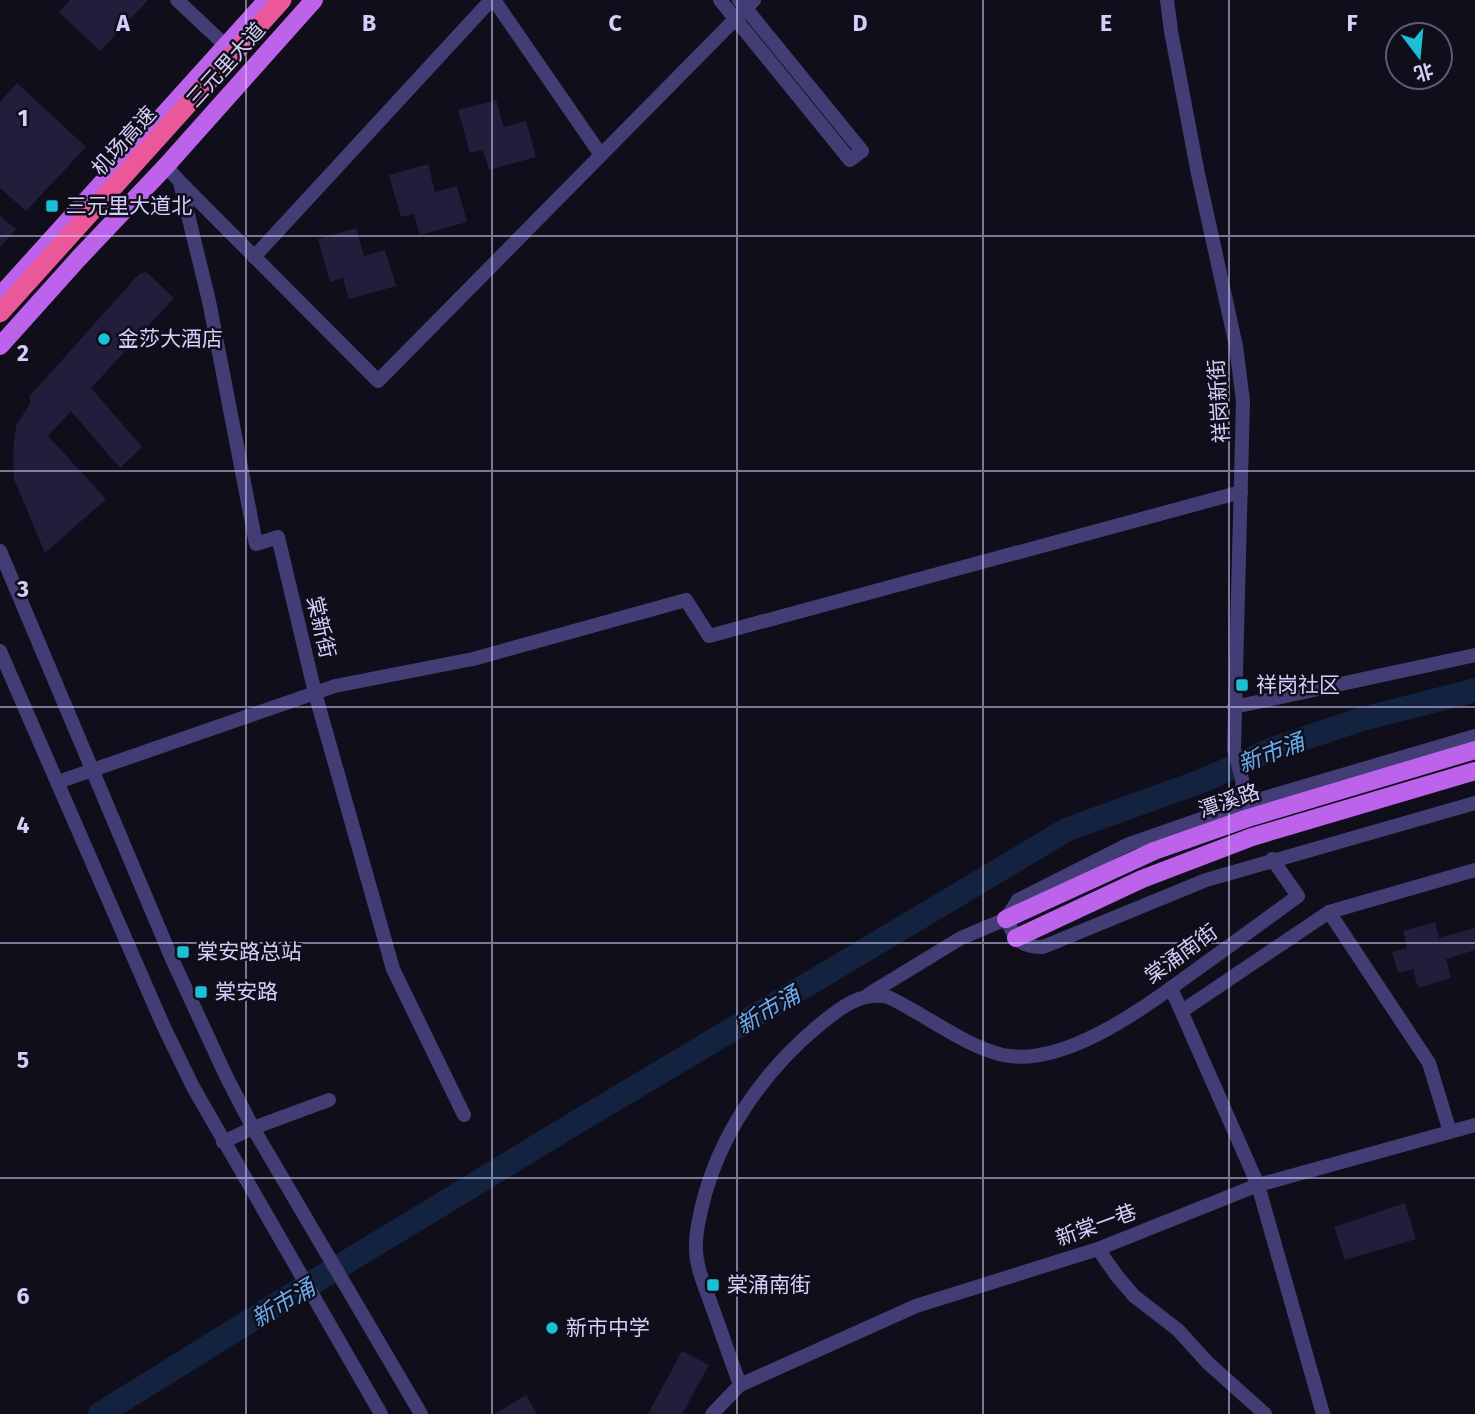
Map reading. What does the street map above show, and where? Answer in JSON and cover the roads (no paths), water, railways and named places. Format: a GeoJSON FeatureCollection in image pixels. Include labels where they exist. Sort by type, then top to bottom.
{"type":"FeatureCollection","features":[{"type":"Feature","properties":{"kind":"highway","name":"机场高速"},"geometry":{"type":"LineString","coordinates":[[0,313],[282,0]]}},
{"type":"Feature","properties":{"kind":"main road","name":"三元里大道"},"geometry":{"type":"LineString","coordinates":[[0,296],[267,0]]}},
{"type":"Feature","properties":{"kind":"main road","name":"三元里大道"},"geometry":{"type":"LineString","coordinates":[[0,346],[314,0]]}},
{"type":"Feature","properties":{"kind":"main road","name":"潭溪路"},"geometry":{"type":"LineString","coordinates":[[1006,919],[1154,851],[1248,818],[1475,750]]}},
{"type":"Feature","properties":{"kind":"main road","name":"潭溪路"},"geometry":{"type":"LineString","coordinates":[[1016,938],[1142,879],[1252,836],[1475,771]]}},
{"type":"Feature","properties":{"kind":"street"},"geometry":{"type":"LineString","coordinates":[[177,0],[226,46]]}},
{"type":"Feature","properties":{"kind":"street"},"geometry":{"type":"LineString","coordinates":[[254,257],[493,0],[601,155]]}},
{"type":"Feature","properties":{"kind":"street"},"geometry":{"type":"LineString","coordinates":[[720,0],[743,7],[862,151],[850,160],[743,7]]}},
{"type":"Feature","properties":{"kind":"street","name":"祥岗新街"},"geometry":{"type":"LineString","coordinates":[[1167,0],[1197,169],[1240,369],[1243,428],[1234,749],[1242,779],[1244,804]]}},
{"type":"Feature","properties":{"kind":"street"},"geometry":{"type":"LineString","coordinates":[[180,182],[378,380],[743,7]]}},
{"type":"Feature","properties":{"kind":"street","name":"棠新街"},"geometry":{"type":"LineString","coordinates":[[166,166],[180,182],[209,301],[256,544],[278,537],[315,693],[393,968],[464,1115]]}},
{"type":"Feature","properties":{"kind":"street"},"geometry":{"type":"LineString","coordinates":[[58,782],[335,686],[473,659],[686,600],[709,636],[1241,492]]}},
{"type":"Feature","properties":{"kind":"street"},"geometry":{"type":"LineString","coordinates":[[0,551],[178,971],[253,1128],[421,1414]]}},
{"type":"Feature","properties":{"kind":"street"},"geometry":{"type":"LineString","coordinates":[[0,651],[163,1025],[193,1087],[381,1414]]}},
{"type":"Feature","properties":{"kind":"street"},"geometry":{"type":"LineString","coordinates":[[1234,708],[1475,655]]}},
{"type":"Feature","properties":{"kind":"street"},"geometry":{"type":"LineString","coordinates":[[712,1414],[740,1385],[697,1258],[697,1235],[707,1187],[727,1138],[746,1106],[766,1077],[797,1045],[854,1000],[865,997],[961,938],[1006,919],[1018,900],[1129,844],[1244,804],[1475,736]]}},
{"type":"Feature","properties":{"kind":"street"},"geometry":{"type":"LineString","coordinates":[[1006,919],[1016,938],[1027,947],[1043,947],[1206,880],[1475,803]]}},
{"type":"Feature","properties":{"kind":"street","name":"棠涌南街"},"geometry":{"type":"LineString","coordinates":[[865,997],[888,997],[977,1045],[1002,1055],[1014,1057],[1048,1053],[1083,1041],[1129,1016],[1298,896],[1272,859]]}},
{"type":"Feature","properties":{"kind":"street"},"geometry":{"type":"LineString","coordinates":[[1182,1011],[1329,912],[1475,870]]}},
{"type":"Feature","properties":{"kind":"street"},"geometry":{"type":"LineString","coordinates":[[1329,912],[1429,1063],[1450,1132]]}},
{"type":"Feature","properties":{"kind":"street"},"geometry":{"type":"LineString","coordinates":[[1171,988],[1258,1185],[1323,1414]]}},
{"type":"Feature","properties":{"kind":"street"},"geometry":{"type":"LineString","coordinates":[[223,1142],[329,1100]]}},
{"type":"Feature","properties":{"kind":"street","name":"新棠一巷"},"geometry":{"type":"LineString","coordinates":[[740,1385],[916,1306],[1098,1249],[1258,1185],[1475,1125]]}},
{"type":"Feature","properties":{"kind":"street"},"geometry":{"type":"LineString","coordinates":[[1098,1249],[1135,1296],[1178,1330],[1208,1363],[1265,1414]]}},
{"type":"Feature","properties":{"kind":"waterway","name":"新市涌"},"geometry":{"type":"LineString","coordinates":[[100,1414],[577,1122],[1068,829],[1202,781],[1273,749],[1359,720],[1475,690]]}},
{"type":"Feature","properties":{"kind":"place","name":"三元里大道北"},"geometry":{"type":"Point","coordinates":[52,206]}},
{"type":"Feature","properties":{"kind":"place","name":"金莎大酒店"},"geometry":{"type":"Point","coordinates":[104,339]}},
{"type":"Feature","properties":{"kind":"place","name":"祥岗社区"},"geometry":{"type":"Point","coordinates":[1242,685]}},
{"type":"Feature","properties":{"kind":"place","name":"棠安路总站"},"geometry":{"type":"Point","coordinates":[183,952]}},
{"type":"Feature","properties":{"kind":"place","name":"棠安路"},"geometry":{"type":"Point","coordinates":[201,992]}},
{"type":"Feature","properties":{"kind":"place","name":"棠涌南街"},"geometry":{"type":"Point","coordinates":[713,1285]}},
{"type":"Feature","properties":{"kind":"place","name":"新市中学"},"geometry":{"type":"Point","coordinates":[552,1328]}}]}
